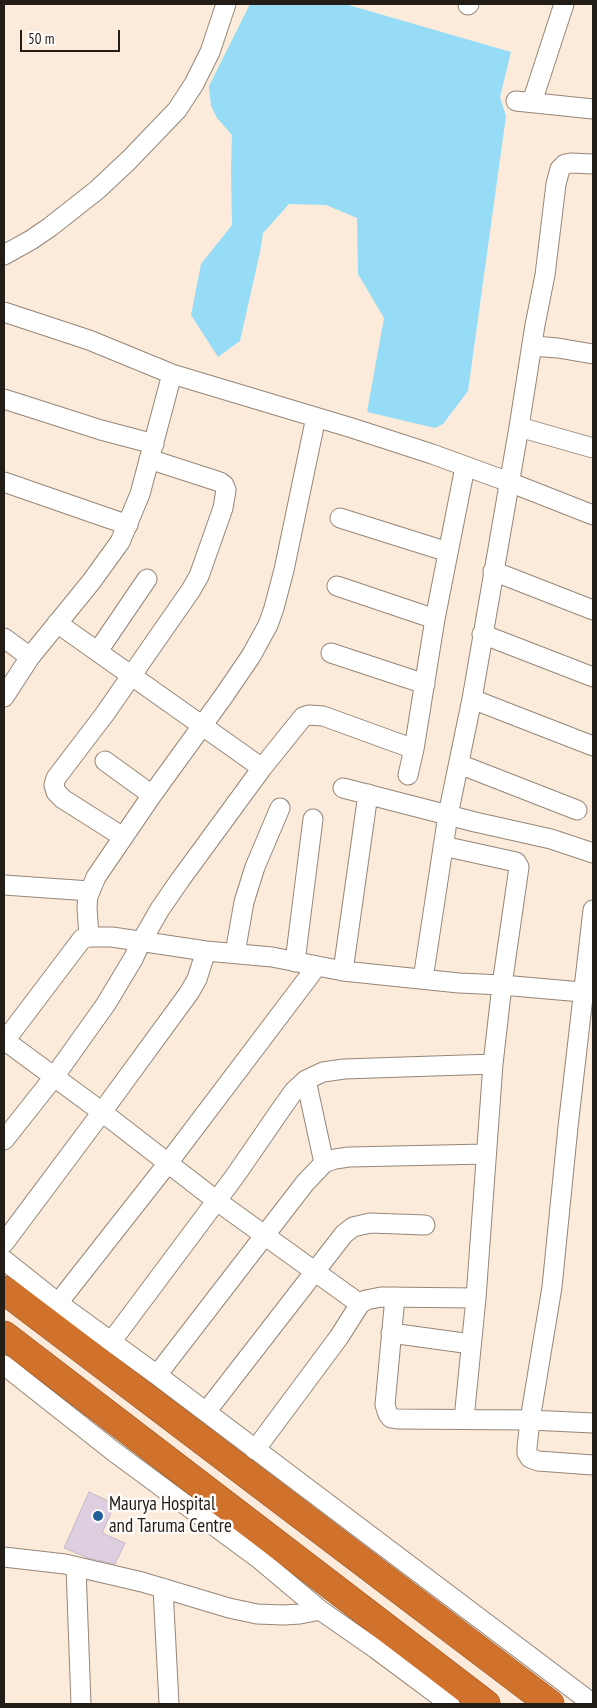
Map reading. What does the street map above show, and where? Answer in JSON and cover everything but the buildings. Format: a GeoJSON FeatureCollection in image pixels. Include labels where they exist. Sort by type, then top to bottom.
{"type":"FeatureCollection","features":[{"type":"Feature","properties":{"kind":"highway"},"geometry":{"type":"LineString","coordinates":[[4,1290],[550,1704]]}},
{"type":"Feature","properties":{"kind":"highway"},"geometry":{"type":"LineString","coordinates":[[4,1335],[486,1704]]}},
{"type":"Feature","properties":{"kind":"street"},"geometry":{"type":"LineString","coordinates":[[4,255],[43,231],[97,190],[130,160],[177,110],[194,84],[210,52],[226,4]]}},
{"type":"Feature","properties":{"kind":"street"},"geometry":{"type":"LineString","coordinates":[[564,4],[524,101],[593,109]]}},
{"type":"Feature","properties":{"kind":"street"},"geometry":{"type":"LineString","coordinates":[[423,979],[448,815],[472,699],[493,571],[520,427],[547,256],[556,184],[560,169],[565,164],[593,164]]}},
{"type":"Feature","properties":{"kind":"street"},"geometry":{"type":"LineString","coordinates":[[4,312],[89,340],[172,374],[432,454],[593,515]]}},
{"type":"Feature","properties":{"kind":"street"},"geometry":{"type":"LineString","coordinates":[[533,346],[593,354]]}},
{"type":"Feature","properties":{"kind":"street"},"geometry":{"type":"LineString","coordinates":[[4,698],[30,657],[108,560],[120,542],[140,494],[172,374]]}},
{"type":"Feature","properties":{"kind":"street"},"geometry":{"type":"LineString","coordinates":[[4,398],[101,430],[220,482],[226,490],[226,496],[199,576],[191,590],[99,721],[56,778],[54,785],[56,792],[63,799],[123,838]]}},
{"type":"Feature","properties":{"kind":"street"},"geometry":{"type":"LineString","coordinates":[[89,937],[87,906],[90,891],[96,877],[255,649],[268,624],[274,608],[316,417]]}},
{"type":"Feature","properties":{"kind":"street"},"geometry":{"type":"LineString","coordinates":[[520,427],[593,448]]}},
{"type":"Feature","properties":{"kind":"street"},"geometry":{"type":"LineString","coordinates":[[408,775],[435,619],[465,467]]}},
{"type":"Feature","properties":{"kind":"street"},"geometry":{"type":"LineString","coordinates":[[4,482],[128,525]]}},
{"type":"Feature","properties":{"kind":"street"},"geometry":{"type":"LineString","coordinates":[[340,518],[448,552]]}},
{"type":"Feature","properties":{"kind":"street"},"geometry":{"type":"LineString","coordinates":[[493,571],[593,610]]}},
{"type":"Feature","properties":{"kind":"street"},"geometry":{"type":"LineString","coordinates":[[98,651],[147,579]]}},
{"type":"Feature","properties":{"kind":"street"},"geometry":{"type":"LineString","coordinates":[[337,586],[435,619]]}},
{"type":"Feature","properties":{"kind":"street"},"geometry":{"type":"LineString","coordinates":[[57,623],[262,768]]}},
{"type":"Feature","properties":{"kind":"street"},"geometry":{"type":"LineString","coordinates":[[482,634],[593,677]]}},
{"type":"Feature","properties":{"kind":"street"},"geometry":{"type":"LineString","coordinates":[[4,638],[30,657]]}},
{"type":"Feature","properties":{"kind":"street"},"geometry":{"type":"LineString","coordinates":[[330,653],[425,684]]}},
{"type":"Feature","properties":{"kind":"street"},"geometry":{"type":"LineString","coordinates":[[472,699],[593,746]]}},
{"type":"Feature","properties":{"kind":"street"},"geometry":{"type":"LineString","coordinates":[[4,1140],[54,1077],[106,1004],[133,959],[140,942],[180,880],[262,768],[303,718],[309,714],[323,716],[414,749]]}},
{"type":"Feature","properties":{"kind":"street"},"geometry":{"type":"LineString","coordinates":[[105,761],[152,795]]}},
{"type":"Feature","properties":{"kind":"street"},"geometry":{"type":"LineString","coordinates":[[459,764],[577,810]]}},
{"type":"Feature","properties":{"kind":"street"},"geometry":{"type":"LineString","coordinates":[[343,788],[542,837],[593,853]]}},
{"type":"Feature","properties":{"kind":"street"},"geometry":{"type":"LineString","coordinates":[[343,971],[368,794]]}},
{"type":"Feature","properties":{"kind":"street"},"geometry":{"type":"LineString","coordinates":[[235,953],[246,896],[255,867],[280,808]]}},
{"type":"Feature","properties":{"kind":"street"},"geometry":{"type":"LineString","coordinates":[[295,962],[313,818]]}},
{"type":"Feature","properties":{"kind":"street"},"geometry":{"type":"LineString","coordinates":[[444,846],[516,862],[520,867],[502,985],[493,1064],[476,1298],[464,1419]]}},
{"type":"Feature","properties":{"kind":"street"},"geometry":{"type":"LineString","coordinates":[[4,885],[90,891]]}},
{"type":"Feature","properties":{"kind":"street"},"geometry":{"type":"LineString","coordinates":[[593,910],[588,992],[552,1286],[527,1448],[530,1458],[538,1461],[593,1465]]}},
{"type":"Feature","properties":{"kind":"street"},"geometry":{"type":"LineString","coordinates":[[360,1304],[217,1201],[102,1112],[4,1041],[82,940],[89,937],[112,937],[206,951],[272,957],[343,971],[588,992]]}},
{"type":"Feature","properties":{"kind":"street"},"geometry":{"type":"LineString","coordinates":[[4,1243],[189,993],[197,979],[206,951]]}},
{"type":"Feature","properties":{"kind":"street"},"geometry":{"type":"LineString","coordinates":[[58,1303],[168,1163],[317,966]]}},
{"type":"Feature","properties":{"kind":"street"},"geometry":{"type":"LineString","coordinates":[[111,1342],[217,1201],[284,1104],[306,1080],[323,1072],[344,1069],[493,1064]]}},
{"type":"Feature","properties":{"kind":"street"},"geometry":{"type":"LineString","coordinates":[[306,1080],[324,1163]]}},
{"type":"Feature","properties":{"kind":"street"},"geometry":{"type":"LineString","coordinates":[[157,1374],[305,1183],[324,1163],[349,1156],[486,1154]]}},
{"type":"Feature","properties":{"kind":"street"},"geometry":{"type":"LineString","coordinates":[[206,1412],[344,1234],[354,1227],[370,1223],[425,1225]]}},
{"type":"Feature","properties":{"kind":"street"},"geometry":{"type":"LineString","coordinates":[[4,1260],[58,1303],[157,1374],[255,1450],[590,1695]]}},
{"type":"Feature","properties":{"kind":"street"},"geometry":{"type":"LineString","coordinates":[[395,1297],[384,1405],[388,1414],[397,1420],[530,1420],[593,1423]]}},
{"type":"Feature","properties":{"kind":"street"},"geometry":{"type":"LineString","coordinates":[[255,1450],[333,1345],[360,1304],[372,1298],[476,1298]]}},
{"type":"Feature","properties":{"kind":"street"},"geometry":{"type":"LineString","coordinates":[[391,1333],[471,1344]]}},
{"type":"Feature","properties":{"kind":"street"},"geometry":{"type":"LineString","coordinates":[[4,1365],[112,1451],[258,1558],[320,1610],[450,1704]]}},
{"type":"Feature","properties":{"kind":"street"},"geometry":{"type":"LineString","coordinates":[[4,1557],[76,1567],[163,1588],[229,1608],[257,1614],[300,1614],[320,1610]]}},
{"type":"Feature","properties":{"kind":"street"},"geometry":{"type":"LineString","coordinates":[[76,1567],[81,1704]]}},
{"type":"Feature","properties":{"kind":"street"},"geometry":{"type":"LineString","coordinates":[[163,1588],[169,1704]]}},
{"type":"Feature","properties":{"kind":"water"},"geometry":{"type":"Polygon","coordinates":[[[250,4],[345,4],[511,52],[500,97],[506,116],[468,391],[443,424],[435,428],[367,412],[384,318],[358,274],[357,218],[326,205],[289,204],[263,233],[240,341],[218,357],[191,315],[201,264],[232,225],[232,135],[217,118],[211,106],[209,86],[250,4]]]}},
{"type":"Feature","properties":{"kind":"place","name":"Maurya Hospital and Taruma Centre"},"geometry":{"type":"Point","coordinates":[98,1516]}}]}
